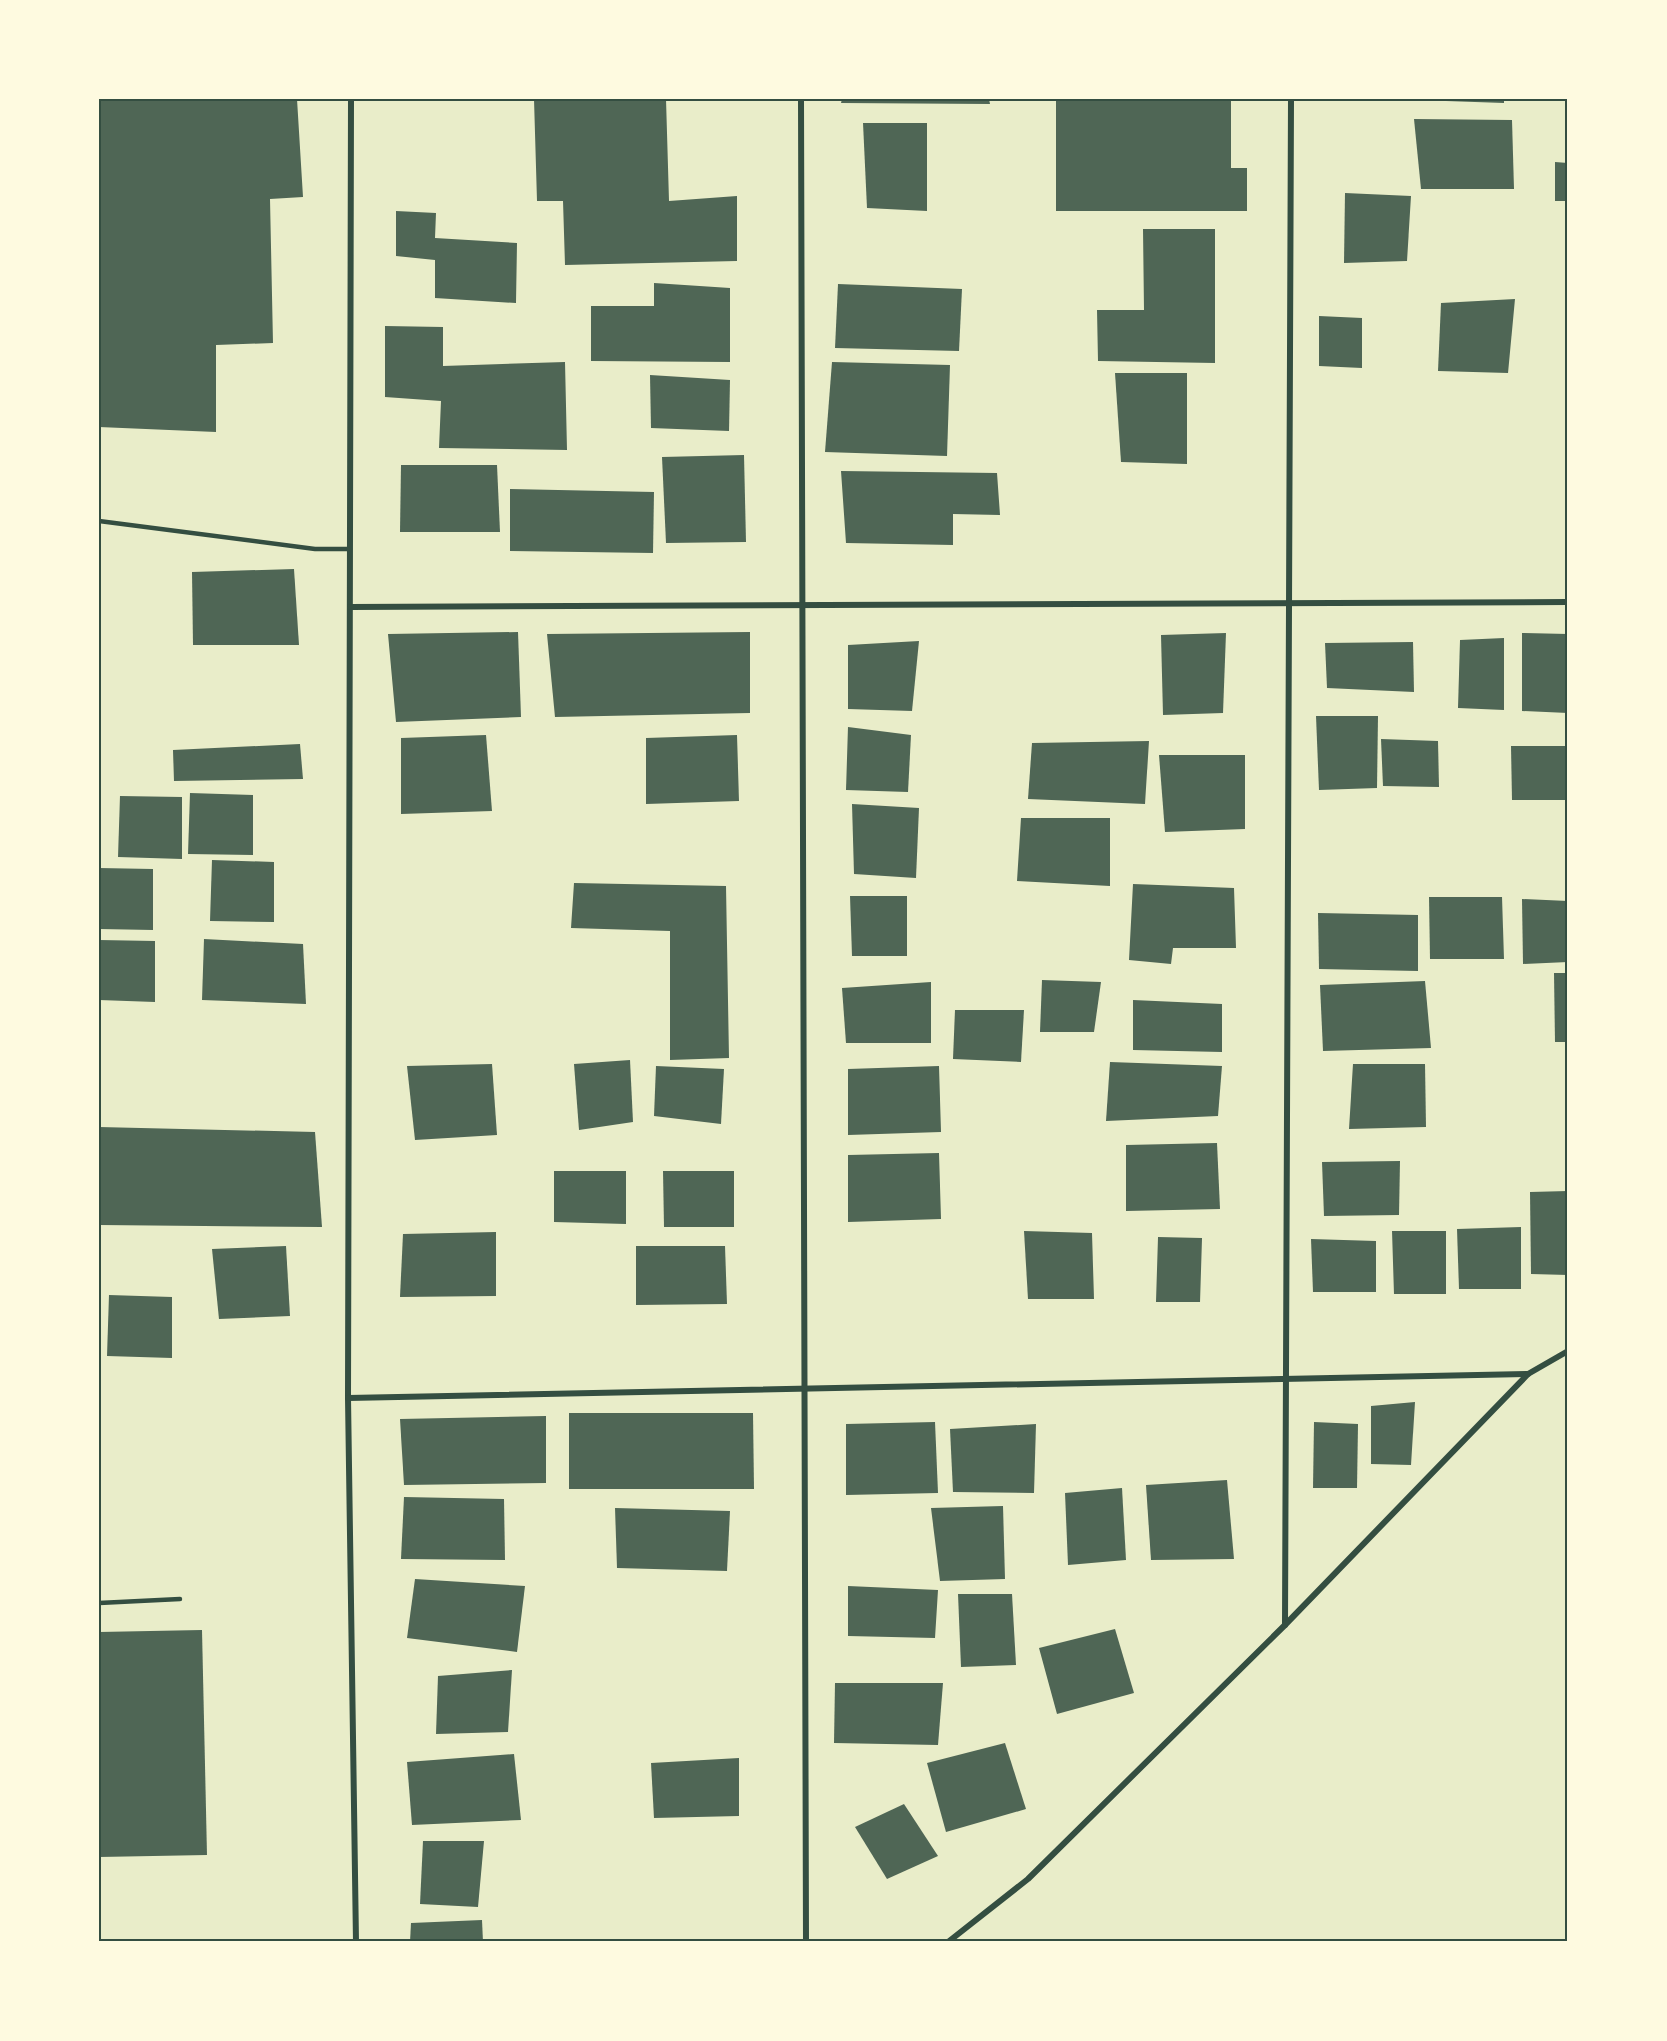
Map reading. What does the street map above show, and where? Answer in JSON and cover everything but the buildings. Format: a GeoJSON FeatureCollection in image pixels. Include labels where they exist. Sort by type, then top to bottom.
{"type":"FeatureCollection","features":[{"type":"Feature","properties":{"kind":"street"},"geometry":{"type":"LineString","coordinates":[[351,99],[348,1398],[356,1942]]}},
{"type":"Feature","properties":{"kind":"street"},"geometry":{"type":"LineString","coordinates":[[801,99],[806,1942]]}},
{"type":"Feature","properties":{"kind":"street"},"geometry":{"type":"LineString","coordinates":[[1285,1625],[1291,99]]}},
{"type":"Feature","properties":{"kind":"street"},"geometry":{"type":"LineString","coordinates":[[350,607],[1568,602]]}},
{"type":"Feature","properties":{"kind":"street"},"geometry":{"type":"LineString","coordinates":[[948,1942],[1028,1880],[1285,1625],[1528,1374],[1568,1351]]}},
{"type":"Feature","properties":{"kind":"street"},"geometry":{"type":"LineString","coordinates":[[348,1398],[1528,1374]]}},
{"type":"Feature","properties":{"kind":"lane"},"geometry":{"type":"LineString","coordinates":[[99,521],[315,549],[350,549]]}},
{"type":"Feature","properties":{"kind":"lane"},"geometry":{"type":"LineString","coordinates":[[99,1603],[180,1599]]}}]}
